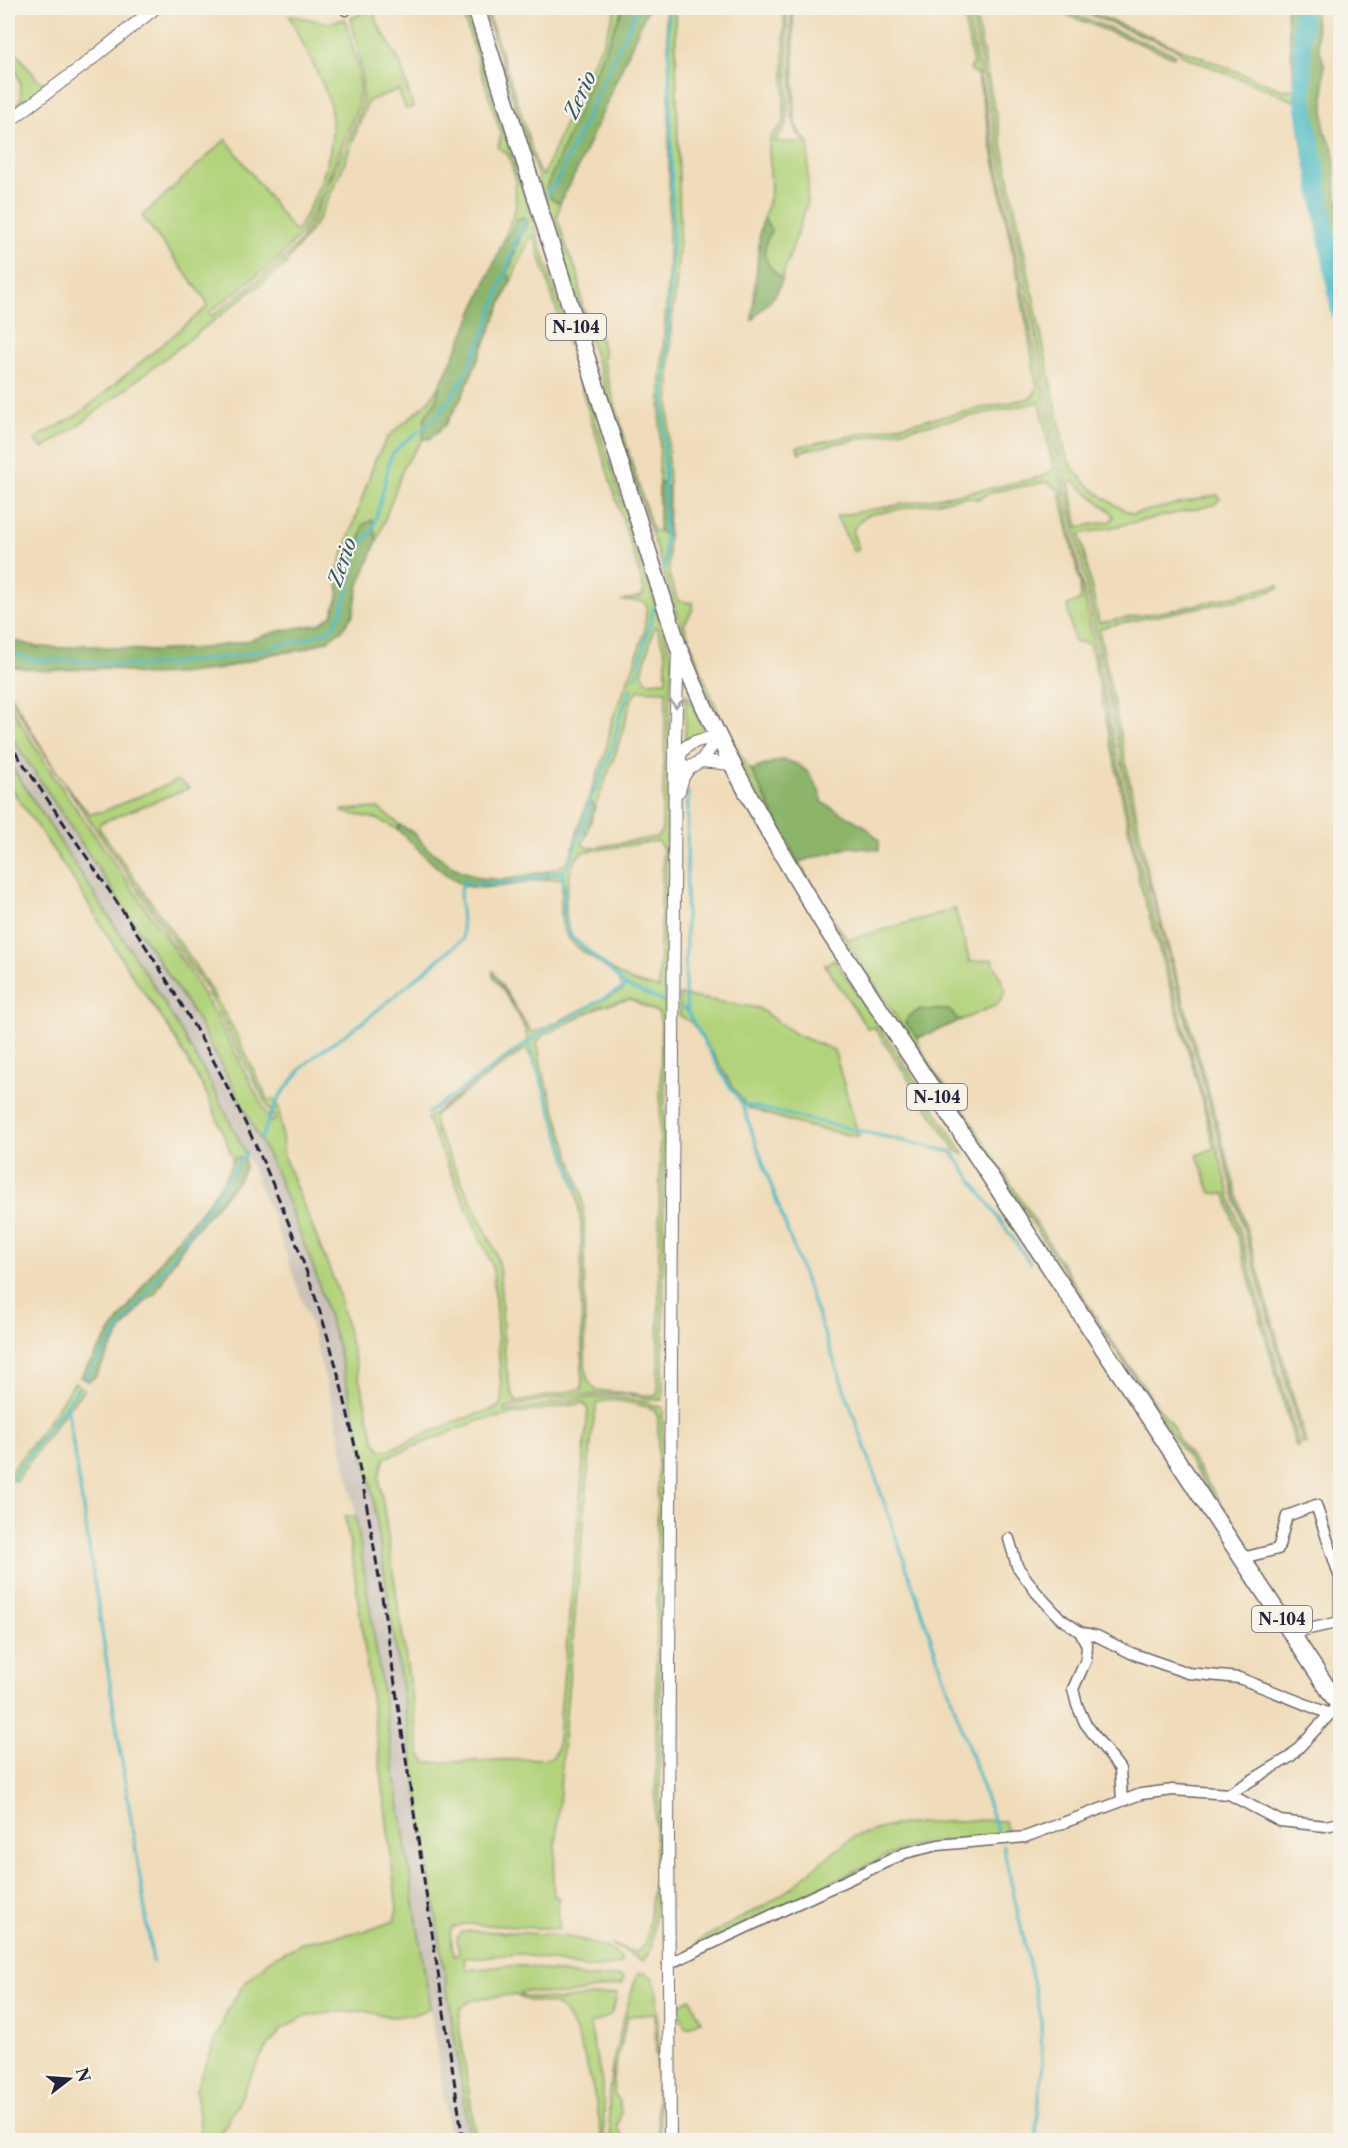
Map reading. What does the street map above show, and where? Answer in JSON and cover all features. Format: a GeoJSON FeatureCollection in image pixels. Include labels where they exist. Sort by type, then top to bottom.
{"type":"FeatureCollection","features":[{"type":"Feature","properties":{"kind":"main road","name":"N-104"},"geometry":{"type":"LineString","coordinates":[[476,8],[678,646],[717,738],[828,931],[1242,1558],[1336,1708]]}},
{"type":"Feature","properties":{"kind":"street"},"geometry":{"type":"LineString","coordinates":[[8,122],[155,8]]}},
{"type":"Feature","properties":{"kind":"street"},"geometry":{"type":"LineString","coordinates":[[670,2140],[668,1964],[676,804],[681,762],[678,646]]}},
{"type":"Feature","properties":{"kind":"street"},"geometry":{"type":"LineString","coordinates":[[681,762],[680,754],[687,746],[701,738],[717,738]]}},
{"type":"Feature","properties":{"kind":"street"},"geometry":{"type":"LineString","coordinates":[[701,761],[717,738]]}},
{"type":"Feature","properties":{"kind":"street"},"geometry":{"type":"LineString","coordinates":[[681,762],[731,764]]}},
{"type":"Feature","properties":{"kind":"street"},"geometry":{"type":"LineString","coordinates":[[1242,1558],[1278,1549],[1287,1516],[1316,1505],[1340,1578],[1341,1615]]}},
{"type":"Feature","properties":{"kind":"street"},"geometry":{"type":"LineString","coordinates":[[1009,1539],[1017,1566],[1036,1592],[1060,1618],[1080,1632],[1097,1636],[1131,1653],[1188,1673],[1239,1678],[1288,1696],[1336,1708]]}},
{"type":"Feature","properties":{"kind":"street"},"geometry":{"type":"LineString","coordinates":[[1291,1633],[1341,1622]]}},
{"type":"Feature","properties":{"kind":"street"},"geometry":{"type":"LineString","coordinates":[[1080,1632],[1087,1645],[1086,1660],[1073,1689],[1077,1705],[1085,1723],[1120,1769],[1122,1800]]}},
{"type":"Feature","properties":{"kind":"street"},"geometry":{"type":"LineString","coordinates":[[1229,1794],[1290,1757],[1336,1708],[1341,1670]]}},
{"type":"Feature","properties":{"kind":"street"},"geometry":{"type":"LineString","coordinates":[[668,1964],[905,1853],[938,1845],[1025,1837],[1141,1794],[1173,1790],[1229,1794],[1280,1821],[1325,1826],[1341,1823]]}},
{"type":"Feature","properties":{"kind":"shaded area"},"geometry":{"type":"Polygon","coordinates":[[[8,731],[116,892],[194,1014],[276,1172],[314,1269],[337,1344],[371,1484],[470,2140],[450,2140],[356,1516],[335,1416],[311,1326],[274,1220],[245,1152],[210,1080],[108,913],[8,761],[8,731]]]}},
{"type":"Feature","properties":{"kind":"green space"},"geometry":{"type":"Polygon","coordinates":[[[147,8],[151,8],[8,117],[8,111],[21,100],[20,81],[8,51],[8,42],[37,79],[43,83],[50,82],[147,8]]]}},
{"type":"Feature","properties":{"kind":"green space"},"geometry":{"type":"Polygon","coordinates":[[[461,8],[465,8],[673,661],[670,688],[666,888],[663,1400],[626,1394],[606,1394],[532,1402],[504,1409],[504,1412],[603,1397],[629,1398],[663,1408],[659,1875],[651,1950],[643,1961],[610,1944],[636,1952],[644,1946],[655,1874],[658,1418],[654,1409],[611,1400],[597,1403],[592,1431],[553,1883],[554,1896],[558,1897],[559,1929],[465,1924],[453,1927],[450,1933],[454,1956],[459,1954],[457,1938],[462,1932],[471,1931],[529,1933],[574,1938],[610,1950],[622,1960],[621,1964],[587,1968],[520,1954],[464,1958],[467,1970],[524,1966],[589,1978],[621,1976],[624,1978],[622,1984],[563,1995],[525,1991],[520,1993],[522,1996],[559,2000],[617,1993],[611,2014],[591,2024],[592,2040],[603,2091],[605,2140],[602,2140],[593,2090],[582,2049],[567,2016],[555,2005],[511,1995],[473,2000],[460,2010],[459,2025],[476,2140],[470,2140],[371,1484],[337,1344],[314,1269],[276,1172],[194,1014],[8,732],[8,702],[52,774],[191,973],[271,1122],[275,1120],[204,986],[67,787],[90,814],[104,811],[178,780],[189,788],[100,823],[99,828],[189,956],[234,1030],[268,1100],[274,1099],[279,1108],[284,1157],[337,1288],[374,1439],[381,1450],[390,1449],[462,1419],[497,1408],[502,1403],[493,1267],[427,1119],[527,1043],[524,1026],[492,974],[493,971],[533,1033],[623,990],[613,974],[579,949],[566,934],[561,914],[563,878],[549,879],[548,871],[556,869],[570,858],[577,832],[587,834],[582,845],[590,848],[657,837],[662,830],[666,691],[639,690],[632,698],[616,752],[595,807],[591,802],[587,802],[606,752],[612,720],[644,633],[647,605],[641,601],[621,601],[642,596],[644,591],[641,578],[533,235],[511,281],[508,274],[527,223],[517,219],[507,238],[504,239],[516,206],[515,185],[517,183],[508,154],[498,148],[501,134],[461,8]],[[654,627],[642,673],[647,682],[666,681],[666,656],[657,628],[654,627]],[[658,841],[582,852],[571,870],[566,896],[566,920],[569,931],[576,941],[618,974],[635,982],[659,988],[663,849],[658,841]],[[630,999],[601,1006],[542,1036],[537,1042],[542,1070],[582,1193],[585,1364],[588,1381],[596,1390],[656,1396],[658,1392],[661,1023],[659,1013],[630,999]],[[525,1049],[436,1114],[434,1118],[436,1129],[494,1248],[499,1267],[505,1359],[508,1378],[517,1402],[582,1389],[581,1226],[577,1194],[542,1080],[525,1049]],[[584,1403],[481,1420],[385,1458],[379,1476],[420,1754],[426,1763],[552,1758],[557,1750],[588,1410],[584,1403]]]}},
{"type":"Feature","properties":{"kind":"green space"},"geometry":{"type":"Polygon","coordinates":[[[484,8],[486,8],[520,110],[538,170],[543,176],[582,82],[603,43],[616,8],[623,8],[586,91],[550,198],[560,203],[557,218],[578,274],[582,304],[592,329],[600,337],[604,352],[603,362],[653,531],[659,531],[668,536],[669,575],[678,601],[693,603],[692,611],[684,624],[706,682],[725,725],[796,857],[848,940],[955,909],[970,962],[992,959],[1006,991],[997,1005],[959,1021],[949,1010],[919,1010],[905,1023],[918,1038],[920,1048],[937,1076],[962,1108],[1118,1351],[1173,1427],[1245,1540],[1243,1542],[818,899],[769,816],[724,731],[688,648],[484,8]]]}},
{"type":"Feature","properties":{"kind":"green space"},"geometry":{"type":"Polygon","coordinates":[[[623,8],[648,8],[578,168],[560,203],[550,198],[546,187],[623,8]]]}},
{"type":"Feature","properties":{"kind":"green space"},"geometry":{"type":"Polygon","coordinates":[[[665,8],[675,8],[680,229],[671,329],[669,489],[659,482],[661,379],[669,263],[669,53],[665,8]]]}},
{"type":"Feature","properties":{"kind":"green space"},"geometry":{"type":"Polygon","coordinates":[[[784,8],[787,8],[788,118],[784,130],[774,141],[807,143],[798,134],[792,116],[791,8],[793,8],[795,124],[809,144],[807,204],[782,279],[765,258],[765,246],[771,231],[764,217],[771,192],[770,138],[784,122],[784,8]]]}},
{"type":"Feature","properties":{"kind":"green space"},"geometry":{"type":"Polygon","coordinates":[[[962,8],[966,8],[971,32],[1137,856],[1299,1446],[1296,1447],[1226,1194],[1211,1193],[1197,1155],[1214,1148],[1139,880],[1093,655],[1088,643],[1074,642],[1067,605],[1081,600],[1080,583],[1059,489],[1046,482],[992,492],[978,499],[965,497],[867,515],[855,526],[853,533],[859,549],[854,552],[836,516],[997,487],[1044,476],[1053,469],[1040,402],[799,453],[797,447],[1031,398],[1037,389],[1027,326],[978,76],[970,70],[973,63],[962,8]]]}},
{"type":"Feature","properties":{"kind":"green space"},"geometry":{"type":"Polygon","coordinates":[[[970,8],[974,8],[1068,460],[1080,477],[1096,492],[1133,514],[1217,495],[1220,499],[1214,505],[1080,534],[1099,623],[1182,608],[1279,585],[1279,588],[1261,595],[1099,629],[1148,874],[1306,1443],[1303,1444],[1140,853],[970,8]],[[1073,481],[1069,483],[1078,527],[1111,521],[1114,516],[1073,481]]]}},
{"type":"Feature","properties":{"kind":"green space"},"geometry":{"type":"Polygon","coordinates":[[[1049,8],[1058,8],[1175,54],[1174,57],[1049,8]]]}},
{"type":"Feature","properties":{"kind":"green space"},"geometry":{"type":"Polygon","coordinates":[[[1072,8],[1080,8],[1282,90],[1295,89],[1297,102],[1181,55],[1179,50],[1072,8]]]}},
{"type":"Feature","properties":{"kind":"green space"},"geometry":{"type":"Polygon","coordinates":[[[1286,8],[1314,8],[1319,48],[1324,64],[1324,132],[1334,149],[1336,195],[1340,202],[1340,340],[1301,138],[1286,8]]]}},
{"type":"Feature","properties":{"kind":"green space"},"geometry":{"type":"Polygon","coordinates":[[[372,9],[400,62],[413,107],[406,109],[398,90],[368,101],[341,172],[318,220],[284,266],[75,428],[43,448],[35,441],[39,436],[78,415],[207,307],[206,300],[142,216],[226,139],[293,230],[297,231],[314,198],[327,163],[332,126],[325,90],[289,15],[328,23],[345,19],[357,63],[360,85],[357,109],[316,207],[301,234],[278,259],[209,313],[212,316],[263,276],[286,257],[301,240],[315,215],[360,112],[362,76],[351,18],[372,9]]]}},
{"type":"Feature","properties":{"kind":"green space"},"geometry":{"type":"Polygon","coordinates":[[[523,217],[527,223],[508,274],[511,281],[461,399],[446,424],[430,439],[423,439],[425,417],[436,401],[440,385],[504,239],[507,238],[517,219],[523,217]]]}},
{"type":"Feature","properties":{"kind":"green space"},"geometry":{"type":"Polygon","coordinates":[[[764,217],[771,231],[765,246],[765,258],[782,279],[773,298],[752,321],[760,232],[764,217]]]}},
{"type":"Feature","properties":{"kind":"green space"},"geometry":{"type":"Polygon","coordinates":[[[440,385],[436,401],[425,417],[423,439],[404,466],[377,541],[372,520],[363,526],[358,549],[349,564],[339,567],[375,460],[388,437],[428,402],[440,385]]]}},
{"type":"Feature","properties":{"kind":"green space"},"geometry":{"type":"Polygon","coordinates":[[[659,482],[669,489],[668,536],[659,531],[659,482]]]}},
{"type":"Feature","properties":{"kind":"green space"},"geometry":{"type":"Polygon","coordinates":[[[372,520],[377,541],[359,585],[353,615],[342,630],[328,640],[302,650],[272,654],[221,669],[178,674],[144,675],[110,668],[44,671],[8,666],[8,639],[38,647],[61,648],[84,645],[152,651],[204,648],[247,641],[279,631],[319,624],[332,615],[338,597],[339,567],[349,564],[358,549],[363,525],[372,520]]]}},
{"type":"Feature","properties":{"kind":"green space"},"geometry":{"type":"Polygon","coordinates":[[[8,690],[65,784],[8,695],[8,690]]]}},
{"type":"Feature","properties":{"kind":"green space"},"geometry":{"type":"Polygon","coordinates":[[[686,693],[705,732],[685,740],[686,693]]]}},
{"type":"Feature","properties":{"kind":"green space"},"geometry":{"type":"Polygon","coordinates":[[[780,760],[796,764],[809,773],[823,803],[865,826],[879,840],[879,850],[850,847],[798,862],[751,770],[780,760]]]}},
{"type":"Feature","properties":{"kind":"green space"},"geometry":{"type":"Polygon","coordinates":[[[8,761],[159,994],[209,1080],[245,1152],[245,1158],[233,1158],[207,1094],[170,1030],[126,966],[75,882],[8,784],[8,761]]]}},
{"type":"Feature","properties":{"kind":"green space"},"geometry":{"type":"Polygon","coordinates":[[[587,802],[591,802],[595,807],[587,834],[577,832],[587,802]]]}},
{"type":"Feature","properties":{"kind":"green space"},"geometry":{"type":"Polygon","coordinates":[[[378,808],[400,825],[397,829],[377,819],[342,812],[343,810],[378,808]]]}},
{"type":"Feature","properties":{"kind":"green space"},"geometry":{"type":"Polygon","coordinates":[[[400,825],[414,833],[427,848],[455,868],[480,878],[503,880],[548,871],[549,879],[488,887],[470,887],[461,884],[441,871],[421,853],[397,829],[400,825]]]}},
{"type":"Feature","properties":{"kind":"green space"},"geometry":{"type":"Polygon","coordinates":[[[834,959],[965,1155],[956,1151],[874,1027],[868,1029],[825,965],[834,959]]]}},
{"type":"Feature","properties":{"kind":"green space"},"geometry":{"type":"Polygon","coordinates":[[[679,995],[758,1008],[795,1034],[834,1050],[859,1137],[802,1125],[748,1108],[692,1023],[679,1015],[679,995]]]}},
{"type":"Feature","properties":{"kind":"green space"},"geometry":{"type":"Polygon","coordinates":[[[919,1010],[949,1010],[959,1021],[918,1038],[905,1023],[909,1016],[919,1010]]]}},
{"type":"Feature","properties":{"kind":"green space"},"geometry":{"type":"Polygon","coordinates":[[[233,1158],[245,1158],[245,1168],[240,1178],[191,1235],[155,1294],[145,1301],[121,1331],[95,1377],[89,1381],[80,1377],[162,1259],[212,1197],[233,1158]]]}},
{"type":"Feature","properties":{"kind":"green space"},"geometry":{"type":"Polygon","coordinates":[[[75,1382],[84,1390],[68,1408],[16,1481],[8,1479],[8,1475],[75,1382]]]}},
{"type":"Feature","properties":{"kind":"green space"},"geometry":{"type":"Polygon","coordinates":[[[356,1516],[430,2008],[415,2014],[392,2017],[365,2011],[335,2012],[303,2017],[281,2030],[261,2056],[237,2106],[217,2139],[208,2140],[201,2135],[196,2090],[227,2011],[244,1984],[269,1960],[304,1942],[369,1930],[394,1921],[397,1908],[381,1771],[345,1517],[356,1516]]]}},
{"type":"Feature","properties":{"kind":"green space"},"geometry":{"type":"Polygon","coordinates":[[[975,1820],[1005,1821],[1008,1834],[919,1844],[884,1857],[692,1948],[703,1938],[767,1904],[795,1885],[855,1836],[894,1825],[975,1820]]]}},
{"type":"Feature","properties":{"kind":"green space"},"geometry":{"type":"Polygon","coordinates":[[[646,1973],[653,1978],[657,1992],[660,2140],[658,2140],[655,2014],[628,2016],[613,2078],[614,2094],[619,2101],[621,2112],[618,2127],[624,2140],[612,2140],[609,2098],[614,2056],[637,1974],[646,1973]]]}},
{"type":"Feature","properties":{"kind":"green space"},"geometry":{"type":"Polygon","coordinates":[[[691,1999],[701,2021],[686,2028],[678,2011],[680,2010],[678,2005],[691,1999]]]}},
{"type":"Feature","properties":{"kind":"waterway","name":"Zerio"},"geometry":{"type":"LineString","coordinates":[[547,193],[557,181],[637,8]]}},
{"type":"Feature","properties":{"kind":"waterway"},"geometry":{"type":"LineString","coordinates":[[663,574],[665,561],[664,402],[673,235],[668,8]]}},
{"type":"Feature","properties":{"kind":"waterway"},"geometry":{"type":"LineString","coordinates":[[1302,8],[1303,97],[1340,312]]}},
{"type":"Feature","properties":{"kind":"waterway","name":"Zerio"},"geometry":{"type":"LineString","coordinates":[[8,652],[38,661],[62,660],[143,666],[238,656],[313,637],[333,627],[342,611],[359,546],[369,535],[375,523],[391,456],[400,446],[436,418],[459,386],[484,334],[515,244],[527,218]]}},
{"type":"Feature","properties":{"kind":"waterway"},"geometry":{"type":"LineString","coordinates":[[636,677],[654,607]]}},
{"type":"Feature","properties":{"kind":"waterway"},"geometry":{"type":"LineString","coordinates":[[261,1139],[280,1096],[302,1068],[317,1054],[362,1023],[463,939],[460,894],[463,882],[508,883],[565,871],[586,821],[589,802],[613,746],[620,716],[631,688]]}},
{"type":"Feature","properties":{"kind":"waterway"},"geometry":{"type":"LineString","coordinates":[[687,1011],[685,990],[688,792]]}},
{"type":"Feature","properties":{"kind":"waterway"},"geometry":{"type":"LineString","coordinates":[[562,873],[565,892],[563,916],[569,935],[626,986],[665,1002]]}},
{"type":"Feature","properties":{"kind":"waterway"},"geometry":{"type":"LineString","coordinates":[[428,1113],[536,1036],[626,986]]}},
{"type":"Feature","properties":{"kind":"waterway"},"geometry":{"type":"LineString","coordinates":[[682,1008],[687,1011],[726,1081],[742,1104],[865,1447],[999,1836]]}},
{"type":"Feature","properties":{"kind":"waterway"},"geometry":{"type":"LineString","coordinates":[[528,1042],[577,1189]]}},
{"type":"Feature","properties":{"kind":"waterway"},"geometry":{"type":"LineString","coordinates":[[742,1104],[952,1152],[1030,1263]]}},
{"type":"Feature","properties":{"kind":"waterway"},"geometry":{"type":"LineString","coordinates":[[86,1377],[246,1153]]}},
{"type":"Feature","properties":{"kind":"waterway"},"geometry":{"type":"LineString","coordinates":[[8,1483],[78,1389]]}},
{"type":"Feature","properties":{"kind":"waterway"},"geometry":{"type":"LineString","coordinates":[[67,1405],[153,1962]]}},
{"type":"Feature","properties":{"kind":"waterway"},"geometry":{"type":"LineString","coordinates":[[1003,1846],[1041,2018],[1042,2062],[1036,2140]]}},
{"type":"Feature","properties":{"kind":"railway"},"geometry":{"type":"LineString","coordinates":[[8,741],[140,937],[201,1039],[255,1144],[297,1244],[315,1296],[343,1395],[364,1490],[388,1635],[463,2140]]}}]}
